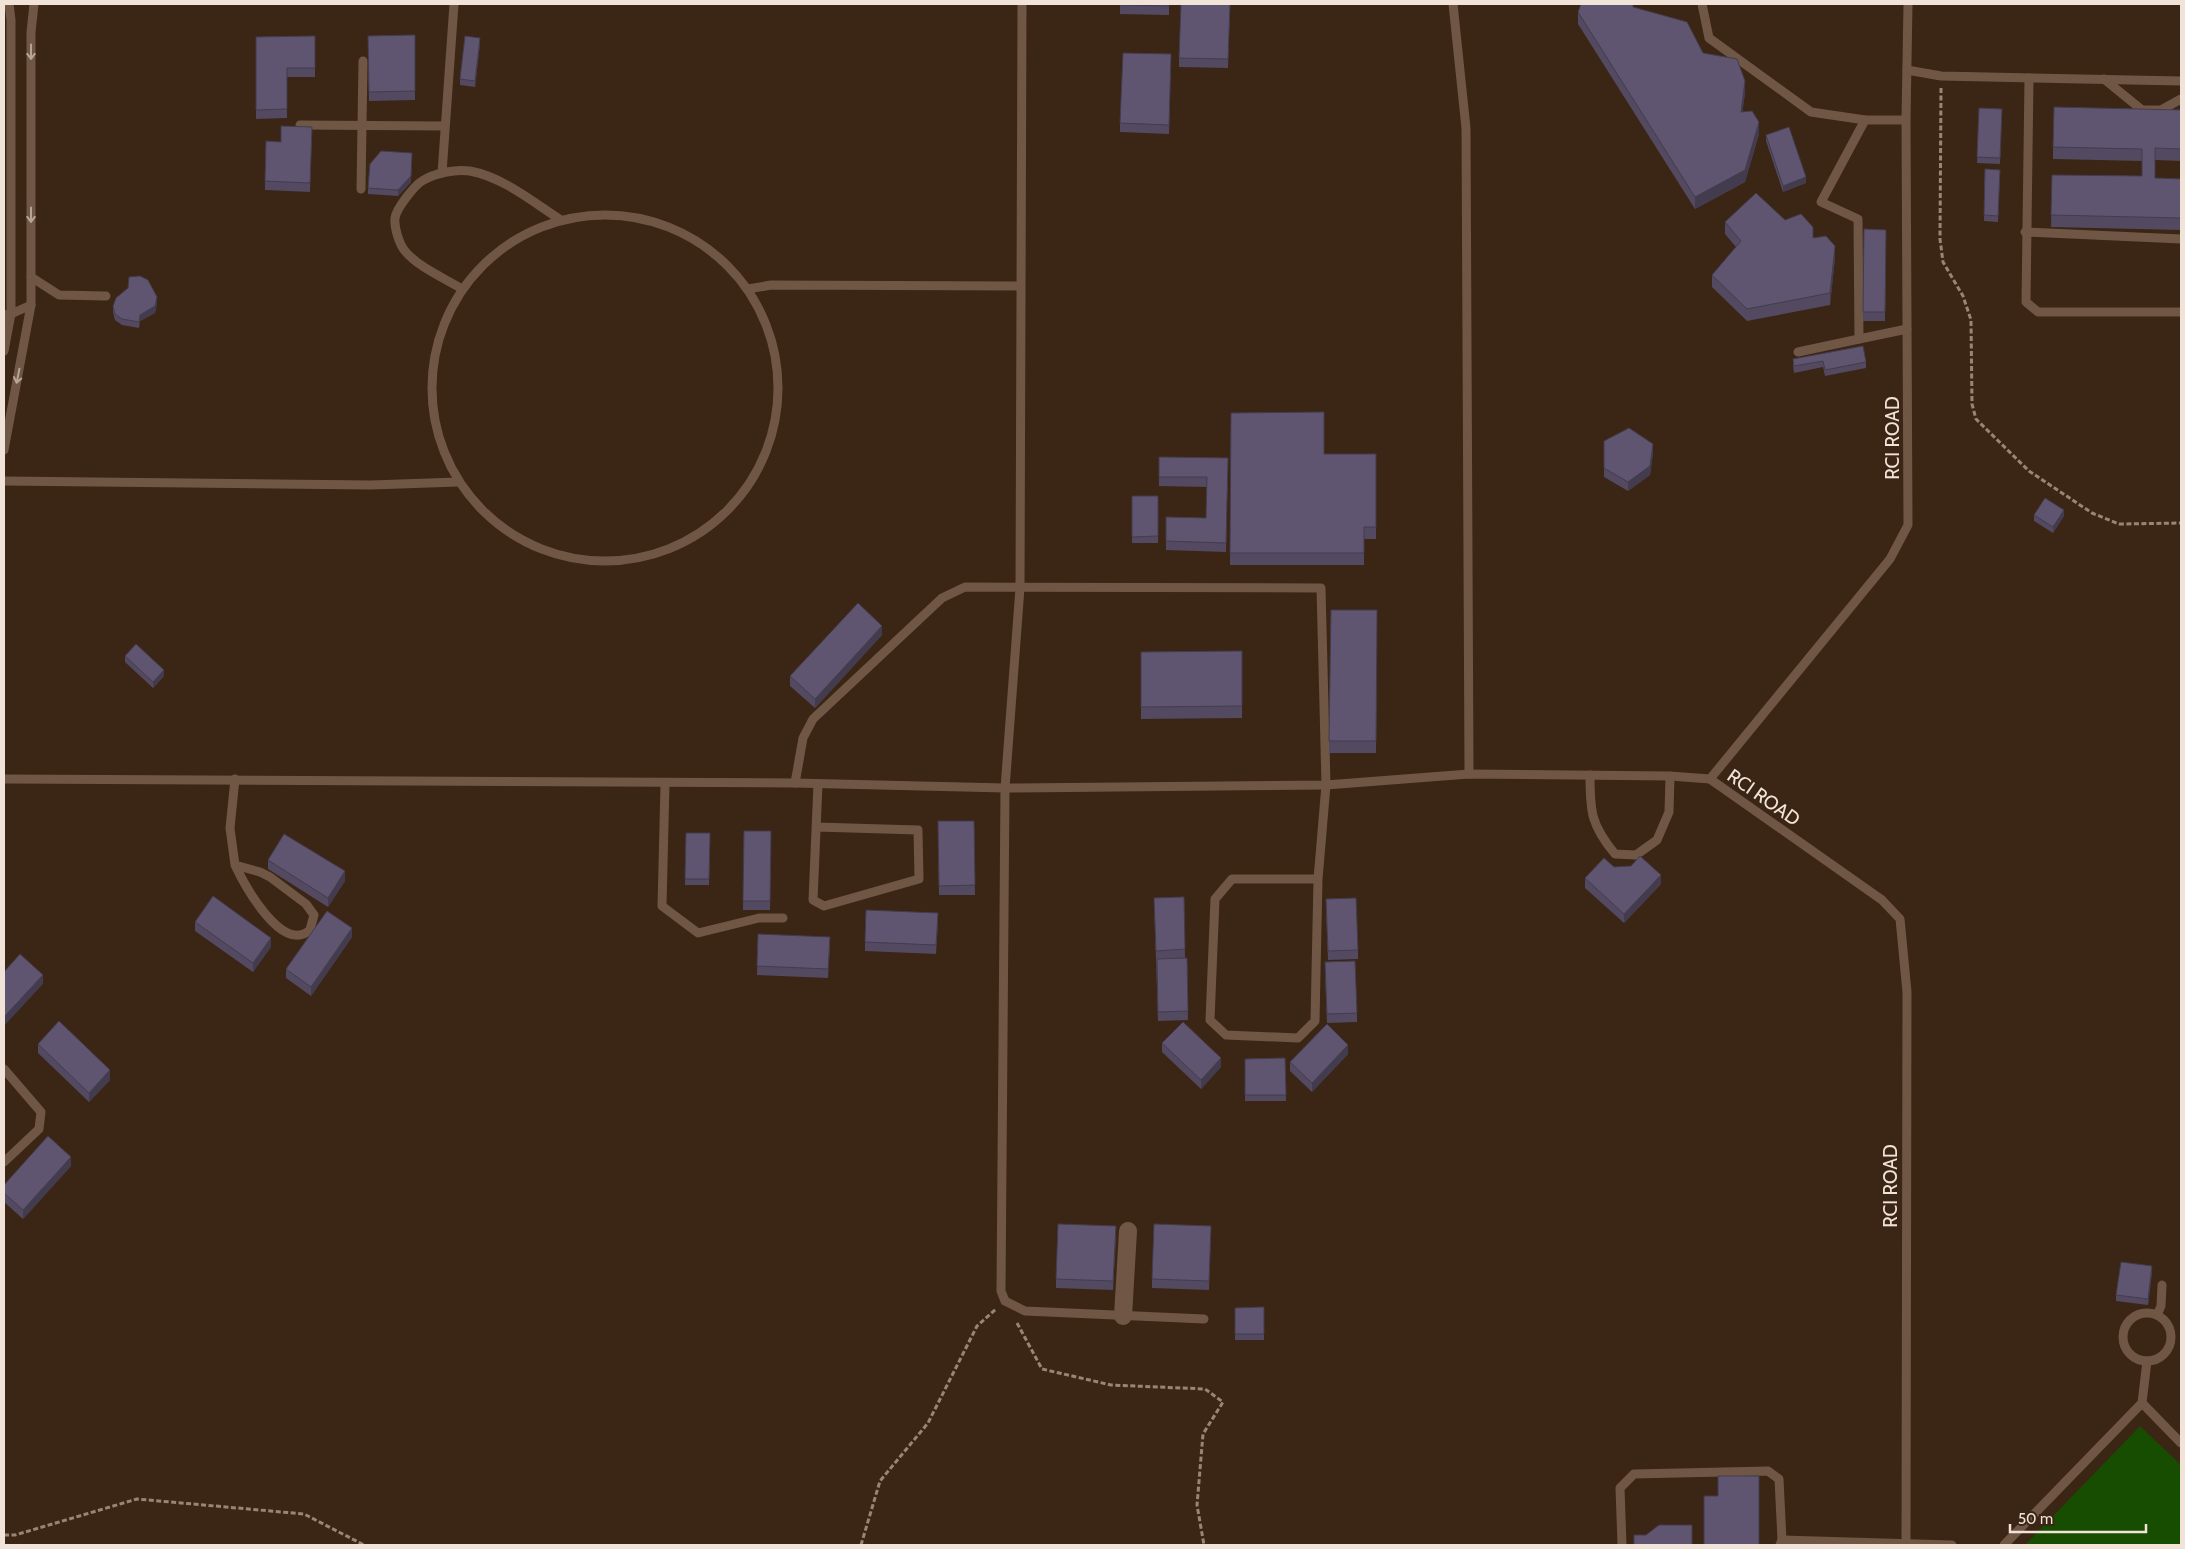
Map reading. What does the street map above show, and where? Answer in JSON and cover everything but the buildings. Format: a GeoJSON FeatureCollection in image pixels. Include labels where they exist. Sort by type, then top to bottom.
{"type":"FeatureCollection","features":[{"type":"Feature","properties":{"kind":"street"},"geometry":{"type":"LineString","coordinates":[[1123,1316],[1128,1231]]}},
{"type":"Feature","properties":{"kind":"lane"},"geometry":{"type":"LineString","coordinates":[[4,351],[8,314],[11,20],[9,4]]}},
{"type":"Feature","properties":{"kind":"lane"},"geometry":{"type":"LineString","coordinates":[[4,450],[32,305],[31,32],[34,4]]}},
{"type":"Feature","properties":{"kind":"lane"},"geometry":{"type":"LineString","coordinates":[[442,173],[454,4]]}},
{"type":"Feature","properties":{"kind":"lane"},"geometry":{"type":"LineString","coordinates":[[1022,4],[1020,588],[1005,788],[999,1277],[1005,1301],[1026,1312],[1204,1320]]}},
{"type":"Feature","properties":{"kind":"lane"},"geometry":{"type":"LineString","coordinates":[[1453,4],[1466,128],[1469,774]]}},
{"type":"Feature","properties":{"kind":"lane"},"geometry":{"type":"LineString","coordinates":[[1702,4],[1709,38],[1812,112],[1865,120],[1906,120]]}},
{"type":"Feature","properties":{"kind":"lane","name":"RCI ROAD"},"geometry":{"type":"LineString","coordinates":[[1906,1544],[1907,992],[1900,919],[1882,900],[1710,779],[1890,559],[1908,525],[1906,120],[1908,4]]}},
{"type":"Feature","properties":{"kind":"lane"},"geometry":{"type":"LineString","coordinates":[[361,189],[363,61]]}},
{"type":"Feature","properties":{"kind":"lane"},"geometry":{"type":"LineString","coordinates":[[1907,70],[1942,76],[2181,80]]}},
{"type":"Feature","properties":{"kind":"lane"},"geometry":{"type":"LineString","coordinates":[[2029,78],[2025,232],[2026,302],[2038,312],[2181,312]]}},
{"type":"Feature","properties":{"kind":"lane"},"geometry":{"type":"LineString","coordinates":[[2104,79],[2142,110],[2162,110],[2181,99]]}},
{"type":"Feature","properties":{"kind":"lane"},"geometry":{"type":"LineString","coordinates":[[1859,339],[1858,219],[1821,202],[1865,120]]}},
{"type":"Feature","properties":{"kind":"lane"},"geometry":{"type":"LineString","coordinates":[[300,125],[444,126]]}},
{"type":"Feature","properties":{"kind":"lane"},"geometry":{"type":"LineString","coordinates":[[462,289],[422,265],[405,251],[398,235],[395,217],[407,197],[422,182],[442,173],[467,171],[484,174],[505,184],[561,220]]}},
{"type":"Feature","properties":{"kind":"lane"},"geometry":{"type":"LineString","coordinates":[[591,215],[621,215],[651,220],[672,228],[705,246],[728,266],[748,289],[764,319],[774,352],[778,386],[775,420],[765,454],[749,484],[727,511],[700,533],[669,549],[636,559],[602,562],[568,558],[535,548],[505,531],[479,509],[458,482],[437,435],[431,385],[440,335],[462,289],[496,253],[537,228],[561,220],[591,215]]}},
{"type":"Feature","properties":{"kind":"lane"},"geometry":{"type":"LineString","coordinates":[[2025,232],[2181,239]]}},
{"type":"Feature","properties":{"kind":"lane"},"geometry":{"type":"LineString","coordinates":[[32,278],[59,295],[106,296]]}},
{"type":"Feature","properties":{"kind":"lane"},"geometry":{"type":"LineString","coordinates":[[748,289],[771,286],[1020,286]]}},
{"type":"Feature","properties":{"kind":"lane"},"geometry":{"type":"LineString","coordinates":[[8,314],[32,305]]}},
{"type":"Feature","properties":{"kind":"lane"},"geometry":{"type":"LineString","coordinates":[[1798,352],[1907,330]]}},
{"type":"Feature","properties":{"kind":"lane"},"geometry":{"type":"LineString","coordinates":[[4,482],[371,485],[458,482]]}},
{"type":"Feature","properties":{"kind":"lane"},"geometry":{"type":"LineString","coordinates":[[795,783],[802,738],[813,719],[942,598],[965,588],[1321,588],[1326,785],[1318,879],[1315,1021],[1298,1038],[1226,1036],[1210,1020],[1215,899],[1232,879],[1318,879]]}},
{"type":"Feature","properties":{"kind":"lane"},"geometry":{"type":"LineString","coordinates":[[4,779],[235,779],[665,784],[795,783],[1005,788],[1326,785],[1469,774],[1670,776],[1710,779]]}},
{"type":"Feature","properties":{"kind":"lane"},"geometry":{"type":"LineString","coordinates":[[1590,775],[1590,810],[1601,837],[1615,854],[1636,854],[1657,840],[1669,812],[1670,776]]}},
{"type":"Feature","properties":{"kind":"lane"},"geometry":{"type":"LineString","coordinates":[[235,779],[230,828],[235,865],[256,905],[280,928],[293,935],[301,936],[310,930],[314,915],[306,904],[260,872],[235,865]]}},
{"type":"Feature","properties":{"kind":"lane"},"geometry":{"type":"LineString","coordinates":[[665,784],[662,906],[698,933],[759,918],[783,918]]}},
{"type":"Feature","properties":{"kind":"lane"},"geometry":{"type":"LineString","coordinates":[[816,827],[918,830],[919,878],[824,906],[812,900],[818,784]]}},
{"type":"Feature","properties":{"kind":"lane"},"geometry":{"type":"LineString","coordinates":[[4,1069],[41,1112],[39,1129],[4,1162]]}},
{"type":"Feature","properties":{"kind":"lane"},"geometry":{"type":"LineString","coordinates":[[2157,1315],[2161,1306],[2162,1285]]}},
{"type":"Feature","properties":{"kind":"lane"},"geometry":{"type":"LineString","coordinates":[[2142,1313],[2157,1315],[2168,1326],[2170,1342],[2162,1356],[2147,1361],[2132,1356],[2122,1336],[2128,1321],[2142,1313]]}},
{"type":"Feature","properties":{"kind":"lane"},"geometry":{"type":"LineString","coordinates":[[2004,1545],[2142,1403],[2147,1361]]}},
{"type":"Feature","properties":{"kind":"lane"},"geometry":{"type":"LineString","coordinates":[[2142,1403],[2181,1443]]}},
{"type":"Feature","properties":{"kind":"lane"},"geometry":{"type":"LineString","coordinates":[[1622,1545],[1620,1488],[1634,1474],[1768,1471],[1778,1479],[1781,1543],[1952,1545]]}},
{"type":"Feature","properties":{"kind":"path"},"geometry":{"type":"LineString","coordinates":[[1942,76],[1940,239],[1942,262],[1963,296],[1971,320],[1972,404],[1976,419],[2030,472],[2092,514],[2120,524],[2181,523]]}},
{"type":"Feature","properties":{"kind":"path"},"geometry":{"type":"LineString","coordinates":[[861,1545],[880,1481],[928,1423],[977,1326],[1005,1301],[1042,1369],[1112,1385],[1205,1389],[1223,1402],[1203,1434],[1197,1505],[1204,1545]]}},
{"type":"Feature","properties":{"kind":"path"},"geometry":{"type":"LineString","coordinates":[[4,1535],[16,1535],[137,1499],[304,1514],[364,1545]]}},
{"type":"Feature","properties":{"kind":"green space"},"geometry":{"type":"Polygon","coordinates":[[[2140,1426],[2181,1465],[2181,1545],[2025,1545],[2140,1426]]]}}]}
